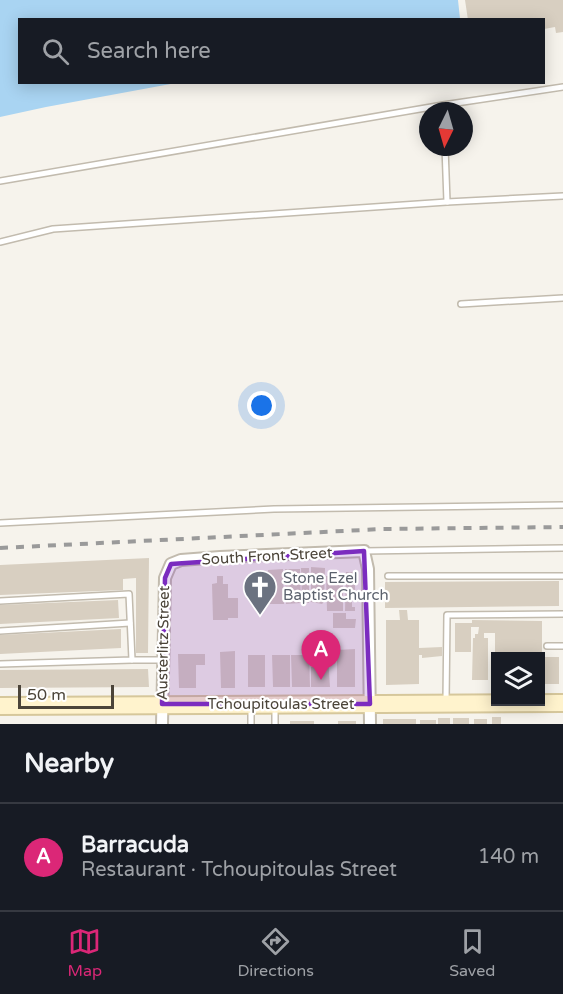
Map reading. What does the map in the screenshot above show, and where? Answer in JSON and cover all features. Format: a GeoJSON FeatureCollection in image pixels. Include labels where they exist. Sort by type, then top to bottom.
{"type":"FeatureCollection","features":[{"type":"Feature","properties":{"kind":"street","name":"South Front Street"},"geometry":{"type":"LineString","coordinates":[[171,564],[181,560],[220,557],[364,551]]}},
{"type":"Feature","properties":{"kind":"street"},"geometry":{"type":"LineString","coordinates":[[364,551],[368,569],[370,724]]}},
{"type":"Feature","properties":{"kind":"street","name":"Austerlitz Street"},"geometry":{"type":"LineString","coordinates":[[162,724],[165,578],[171,564]]}},
{"type":"Feature","properties":{"kind":"street","name":"Tchoupitoulas Street"},"geometry":{"type":"LineString","coordinates":[[0,706],[563,703]]}},
{"type":"Feature","properties":{"kind":"lane"},"geometry":{"type":"LineString","coordinates":[[473,103],[563,87]]}},
{"type":"Feature","properties":{"kind":"lane"},"geometry":{"type":"LineString","coordinates":[[0,182],[419,112]]}},
{"type":"Feature","properties":{"kind":"lane"},"geometry":{"type":"LineString","coordinates":[[445,156],[447,202]]}},
{"type":"Feature","properties":{"kind":"lane"},"geometry":{"type":"LineString","coordinates":[[0,242],[53,229],[563,196]]}},
{"type":"Feature","properties":{"kind":"lane"},"geometry":{"type":"LineString","coordinates":[[461,304],[563,298]]}},
{"type":"Feature","properties":{"kind":"lane"},"geometry":{"type":"LineString","coordinates":[[0,523],[274,508],[563,505]]}},
{"type":"Feature","properties":{"kind":"lane"},"geometry":{"type":"LineString","coordinates":[[364,551],[563,548]]}},
{"type":"Feature","properties":{"kind":"lane"},"geometry":{"type":"LineString","coordinates":[[388,576],[563,576]]}},
{"type":"Feature","properties":{"kind":"lane"},"geometry":{"type":"LineString","coordinates":[[0,601],[129,594],[132,660]]}},
{"type":"Feature","properties":{"kind":"lane"},"geometry":{"type":"LineString","coordinates":[[446,704],[447,615],[563,614]]}},
{"type":"Feature","properties":{"kind":"lane"},"geometry":{"type":"LineString","coordinates":[[0,630],[130,623]]}},
{"type":"Feature","properties":{"kind":"lane"},"geometry":{"type":"LineString","coordinates":[[547,646],[563,646]]}},
{"type":"Feature","properties":{"kind":"lane"},"geometry":{"type":"LineString","coordinates":[[0,664],[163,660]]}},
{"type":"Feature","properties":{"kind":"lane"},"geometry":{"type":"LineString","coordinates":[[251,705],[251,724]]}},
{"type":"Feature","properties":{"kind":"lane"},"geometry":{"type":"LineString","coordinates":[[275,705],[275,724]]}},
{"type":"Feature","properties":{"kind":"highlighted area"},"geometry":{"type":"Polygon","coordinates":[[[364,551],[370,704],[162,704],[165,578],[171,564],[364,551]]]}},
{"type":"Feature","properties":{"kind":"water"},"geometry":{"type":"Polygon","coordinates":[[[0,0],[458,0],[460,18],[18,18],[18,84],[171,84],[0,117],[0,0]]]}},
{"type":"Feature","properties":{"kind":"building"},"geometry":{"type":"Polygon","coordinates":[[[465,0],[563,0],[563,32],[556,33],[555,27],[545,29],[545,18],[468,18],[465,0]]]}},
{"type":"Feature","properties":{"kind":"building"},"geometry":{"type":"Polygon","coordinates":[[[149,558],[148,653],[136,653],[136,578],[123,579],[123,590],[0,595],[0,565],[149,558]]]}},
{"type":"Feature","properties":{"kind":"building"},"geometry":{"type":"Polygon","coordinates":[[[311,567],[325,568],[324,602],[322,604],[311,602],[311,567]]]}},
{"type":"Feature","properties":{"kind":"building"},"geometry":{"type":"Polygon","coordinates":[[[301,568],[309,568],[309,603],[302,603],[301,568]]]}},
{"type":"Feature","properties":{"kind":"building"},"geometry":{"type":"Polygon","coordinates":[[[283,569],[284,604],[269,604],[268,570],[283,569]]]}},
{"type":"Feature","properties":{"kind":"building"},"geometry":{"type":"Polygon","coordinates":[[[285,569],[300,569],[301,603],[286,604],[285,569]]]}},
{"type":"Feature","properties":{"kind":"building"},"geometry":{"type":"Polygon","coordinates":[[[346,572],[355,572],[355,598],[352,598],[352,607],[355,607],[355,611],[345,611],[346,572]]]}},
{"type":"Feature","properties":{"kind":"building"},"geometry":{"type":"Polygon","coordinates":[[[217,576],[223,576],[223,584],[228,584],[228,598],[238,598],[238,618],[213,620],[212,584],[217,583],[217,576]]]}},
{"type":"Feature","properties":{"kind":"building"},"geometry":{"type":"Polygon","coordinates":[[[326,576],[343,576],[343,611],[327,611],[326,576]]]}},
{"type":"Feature","properties":{"kind":"building"},"geometry":{"type":"Polygon","coordinates":[[[559,581],[559,606],[385,608],[385,582],[559,581]]]}},
{"type":"Feature","properties":{"kind":"building"},"geometry":{"type":"Polygon","coordinates":[[[118,600],[119,618],[0,624],[0,605],[118,600]]]}},
{"type":"Feature","properties":{"kind":"building"},"geometry":{"type":"Polygon","coordinates":[[[399,610],[407,610],[408,620],[419,620],[419,648],[442,647],[442,656],[422,658],[422,655],[419,655],[419,684],[386,685],[386,620],[400,620],[399,610]]]}},
{"type":"Feature","properties":{"kind":"building"},"geometry":{"type":"Polygon","coordinates":[[[333,613],[346,613],[346,619],[356,619],[355,628],[333,628],[333,613]]]}},
{"type":"Feature","properties":{"kind":"building"},"geometry":{"type":"Polygon","coordinates":[[[472,620],[542,621],[542,652],[495,652],[495,633],[484,633],[484,638],[488,638],[488,680],[472,680],[473,638],[475,634],[478,634],[479,627],[471,627],[471,652],[455,652],[455,623],[472,623],[472,620]]]}},
{"type":"Feature","properties":{"kind":"building"},"geometry":{"type":"Polygon","coordinates":[[[121,629],[121,648],[0,654],[0,635],[121,629]]]}},
{"type":"Feature","properties":{"kind":"building"},"geometry":{"type":"Polygon","coordinates":[[[355,649],[355,687],[337,687],[337,650],[355,649]]]}},
{"type":"Feature","properties":{"kind":"building"},"geometry":{"type":"Polygon","coordinates":[[[235,651],[235,688],[221,688],[220,652],[235,651]]]}},
{"type":"Feature","properties":{"kind":"building"},"geometry":{"type":"Polygon","coordinates":[[[178,654],[205,654],[205,665],[196,665],[196,688],[179,688],[178,654]]]}},
{"type":"Feature","properties":{"kind":"building"},"geometry":{"type":"Polygon","coordinates":[[[248,655],[265,655],[265,687],[248,687],[248,655]]]}},
{"type":"Feature","properties":{"kind":"building"},"geometry":{"type":"Polygon","coordinates":[[[272,655],[290,655],[290,687],[273,687],[272,655]]]}},
{"type":"Feature","properties":{"kind":"building"},"geometry":{"type":"Polygon","coordinates":[[[291,655],[309,655],[310,687],[292,687],[291,655]]]}},
{"type":"Feature","properties":{"kind":"building"},"geometry":{"type":"Polygon","coordinates":[[[321,656],[328,656],[330,687],[311,687],[311,667],[320,667],[321,656]]]}},
{"type":"Feature","properties":{"kind":"building"},"geometry":{"type":"Polygon","coordinates":[[[545,657],[559,657],[559,684],[545,684],[545,657]]]}},
{"type":"Feature","properties":{"kind":"building"},"geometry":{"type":"Polygon","coordinates":[[[148,669],[149,687],[0,688],[0,670],[148,669]]]}},
{"type":"Feature","properties":{"kind":"building"},"geometry":{"type":"Polygon","coordinates":[[[492,717],[501,717],[501,724],[492,724],[492,717]]]}},
{"type":"Feature","properties":{"kind":"building"},"geometry":{"type":"Polygon","coordinates":[[[438,718],[450,718],[450,724],[438,724],[438,718]]]}},
{"type":"Feature","properties":{"kind":"building"},"geometry":{"type":"Polygon","coordinates":[[[453,718],[469,718],[469,724],[453,724],[453,718]]]}},
{"type":"Feature","properties":{"kind":"building"},"geometry":{"type":"Polygon","coordinates":[[[383,719],[416,719],[416,724],[383,724],[383,719]]]}},
{"type":"Feature","properties":{"kind":"building"},"geometry":{"type":"Polygon","coordinates":[[[474,719],[487,719],[487,724],[474,724],[474,719]]]}},
{"type":"Feature","properties":{"kind":"building"},"geometry":{"type":"Polygon","coordinates":[[[420,720],[436,720],[436,724],[420,724],[420,720]]]}},
{"type":"Feature","properties":{"kind":"building"},"geometry":{"type":"Polygon","coordinates":[[[290,721],[314,721],[314,724],[290,724],[290,721]]]}},
{"type":"Feature","properties":{"kind":"building"},"geometry":{"type":"Polygon","coordinates":[[[338,721],[356,721],[356,724],[338,724],[338,721]]]}},
{"type":"Feature","properties":{"kind":"railway"},"geometry":{"type":"LineString","coordinates":[[0,548],[383,529],[563,527]]}},
{"type":"Feature","properties":{"kind":"place","name":"Stone Ezel Baptist Church"},"geometry":{"type":"Point","coordinates":[260,616]}},
{"type":"Feature","properties":{"kind":"place","name":"Barracuda"},"geometry":{"type":"Point","coordinates":[321,680]}}]}
